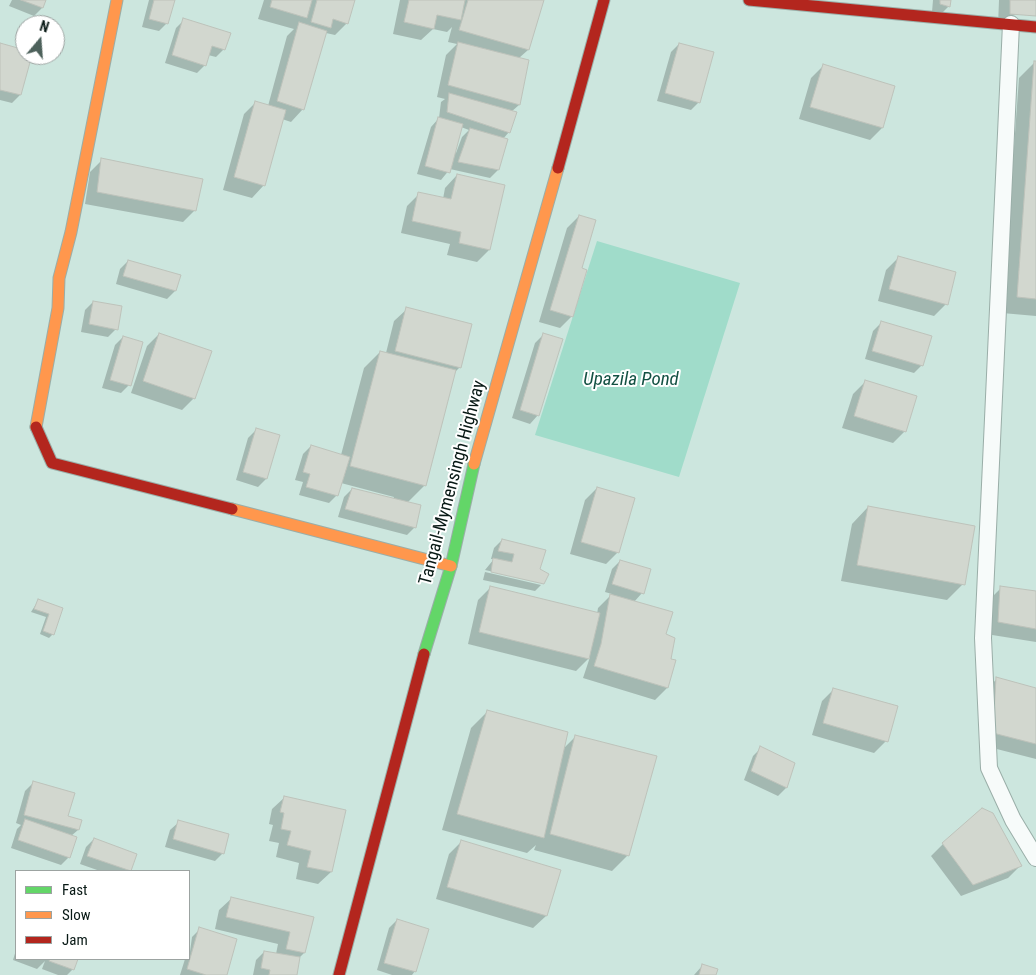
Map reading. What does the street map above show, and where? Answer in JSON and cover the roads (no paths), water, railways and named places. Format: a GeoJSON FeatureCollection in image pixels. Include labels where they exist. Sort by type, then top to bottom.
{"type":"FeatureCollection","features":[{"type":"Feature","properties":{"kind":"main road"},"geometry":{"type":"LineString","coordinates":[[117,0],[72,232],[59,278],[58,308],[35,426],[52,463],[451,566]]}},
{"type":"Feature","properties":{"kind":"main road","name":"Tangail-Mymensingh Highway"},"geometry":{"type":"LineString","coordinates":[[340,975],[413,692],[451,566],[479,444],[532,265],[604,0]]}},
{"type":"Feature","properties":{"kind":"main road"},"geometry":{"type":"LineString","coordinates":[[749,0],[1036,27]]}},
{"type":"Feature","properties":{"kind":"street"},"geometry":{"type":"LineString","coordinates":[[1011,24],[983,638],[989,768],[1013,820],[1036,858]]}},
{"type":"Feature","properties":{"kind":"water","name":"Upazila Pond"},"geometry":{"type":"Polygon","coordinates":[[[597,241],[740,283],[679,477],[535,435],[597,241]]]}}]}
